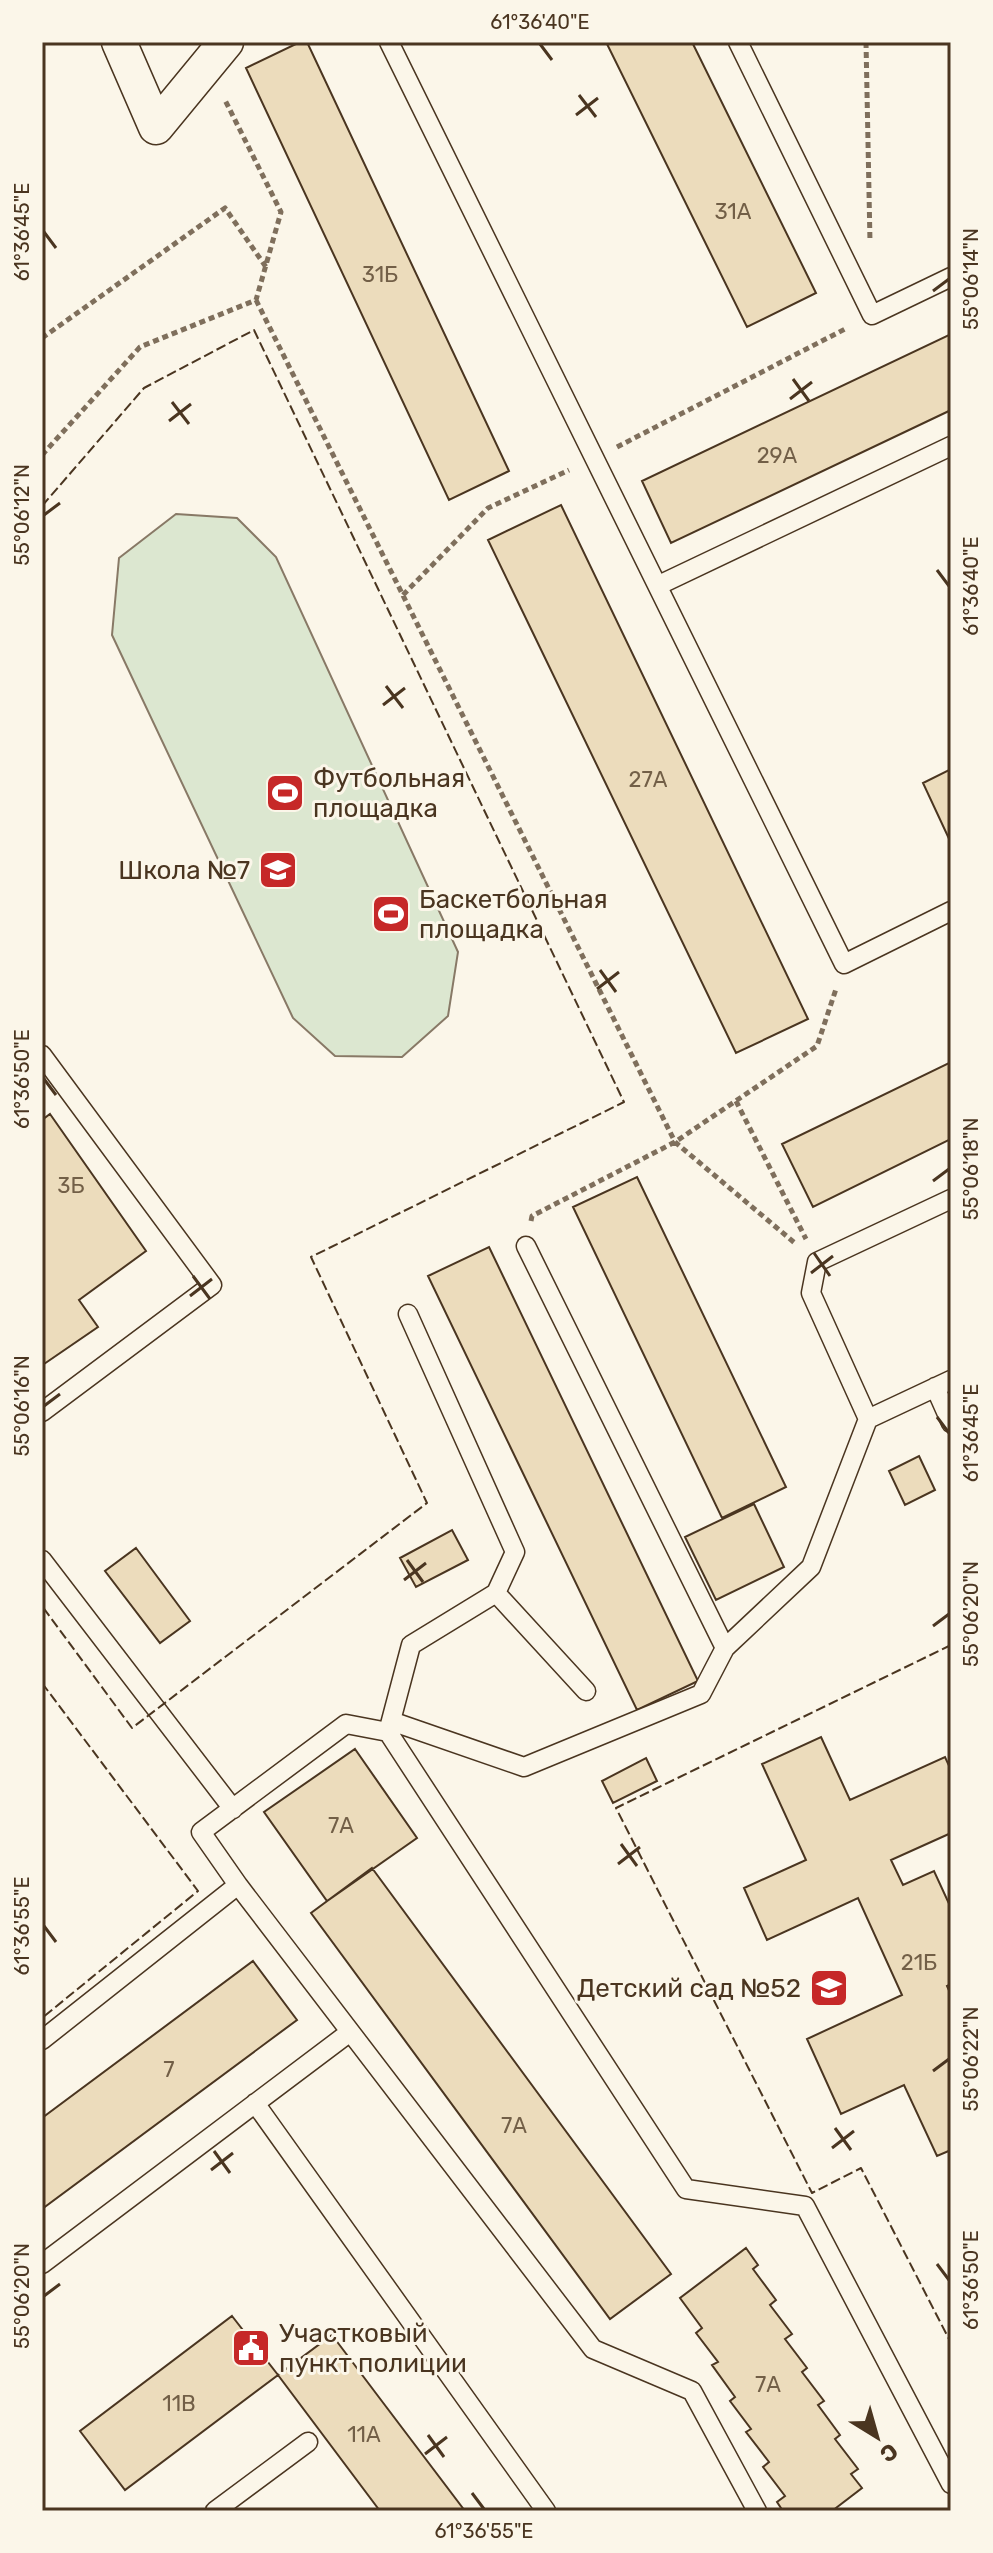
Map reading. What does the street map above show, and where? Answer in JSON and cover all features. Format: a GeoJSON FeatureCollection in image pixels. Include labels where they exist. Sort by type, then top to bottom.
{"type":"FeatureCollection","features":[{"type":"Feature","properties":{"kind":"street"},"geometry":{"type":"LineString","coordinates":[[119,42],[156,127],[217,53]]}},
{"type":"Feature","properties":{"kind":"lane"},"geometry":{"type":"LineString","coordinates":[[389,42],[844,964],[951,911]]}},
{"type":"Feature","properties":{"kind":"lane"},"geometry":{"type":"LineString","coordinates":[[738,42],[872,315],[951,277]]}},
{"type":"Feature","properties":{"kind":"lane"},"geometry":{"type":"LineString","coordinates":[[659,585],[951,446]]}},
{"type":"Feature","properties":{"kind":"lane"},"geometry":{"type":"LineString","coordinates":[[42,1055],[212,1285],[42,1412]]}},
{"type":"Feature","properties":{"kind":"lane"},"geometry":{"type":"LineString","coordinates":[[868,1419],[811,1293],[817,1262],[951,1199]]}},
{"type":"Feature","properties":{"kind":"lane"},"geometry":{"type":"LineString","coordinates":[[526,1246],[725,1648]]}},
{"type":"Feature","properties":{"kind":"lane"},"geometry":{"type":"LineString","coordinates":[[408,1314],[515,1552],[496,1593],[411,1645],[390,1726],[686,2189],[805,2206],[951,2484]]}},
{"type":"Feature","properties":{"kind":"lane"},"geometry":{"type":"LineString","coordinates":[[757,2511],[692,2391],[593,2349],[238,1885],[201,1832],[346,1724],[390,1726],[524,1767],[701,1694],[725,1648],[811,1567],[868,1419],[943,1384],[951,1423]]}},
{"type":"Feature","properties":{"kind":"lane"},"geometry":{"type":"LineString","coordinates":[[42,1560],[233,1809]]}},
{"type":"Feature","properties":{"kind":"lane"},"geometry":{"type":"LineString","coordinates":[[496,1593],[586,1691]]}},
{"type":"Feature","properties":{"kind":"lane"},"geometry":{"type":"LineString","coordinates":[[42,2040],[238,1885]]}},
{"type":"Feature","properties":{"kind":"lane"},"geometry":{"type":"LineString","coordinates":[[42,2264],[350,2032]]}},
{"type":"Feature","properties":{"kind":"lane"},"geometry":{"type":"LineString","coordinates":[[255,2103],[546,2511]]}},
{"type":"Feature","properties":{"kind":"lane"},"geometry":{"type":"LineString","coordinates":[[215,2511],[308,2442]]}},
{"type":"Feature","properties":{"kind":"path"},"geometry":{"type":"LineString","coordinates":[[866,42],[870,255]]}},
{"type":"Feature","properties":{"kind":"path"},"geometry":{"type":"LineString","coordinates":[[217,53],[281,212],[256,300],[675,1142],[817,1262]]}},
{"type":"Feature","properties":{"kind":"path"},"geometry":{"type":"LineString","coordinates":[[42,338],[225,208],[266,267]]}},
{"type":"Feature","properties":{"kind":"path"},"geometry":{"type":"LineString","coordinates":[[42,455],[140,347],[256,300]]}},
{"type":"Feature","properties":{"kind":"path"},"geometry":{"type":"LineString","coordinates":[[403,595],[488,508],[595,458],[872,315]]}},
{"type":"Feature","properties":{"kind":"path"},"geometry":{"type":"LineString","coordinates":[[526,1246],[532,1216],[675,1142],[817,1046],[844,964]]}},
{"type":"Feature","properties":{"kind":"path"},"geometry":{"type":"LineString","coordinates":[[736,1101],[817,1262]]}},
{"type":"Feature","properties":{"kind":"green space"},"geometry":{"type":"Polygon","coordinates":[[[176,514],[237,518],[276,557],[458,952],[448,1016],[402,1057],[335,1056],[293,1018],[112,635],[119,558],[176,514]]]}},
{"type":"Feature","properties":{"kind":"building"},"geometry":{"type":"Polygon","coordinates":[[[300,42],[307,42],[509,471],[449,500],[246,68],[300,42]]]}},
{"type":"Feature","properties":{"kind":"building"},"geometry":{"type":"Polygon","coordinates":[[[606,42],[692,42],[816,293],[747,327],[606,42]]]}},
{"type":"Feature","properties":{"kind":"building"},"geometry":{"type":"Polygon","coordinates":[[[951,334],[951,410],[671,543],[642,481],[951,334]]]}},
{"type":"Feature","properties":{"kind":"building"},"geometry":{"type":"Polygon","coordinates":[[[561,505],[808,1019],[736,1053],[488,540],[561,505]]]}},
{"type":"Feature","properties":{"kind":"building"},"geometry":{"type":"Polygon","coordinates":[[[951,769],[951,843],[923,783],[951,769]]]}},
{"type":"Feature","properties":{"kind":"building"},"geometry":{"type":"Polygon","coordinates":[[[951,1062],[951,1139],[813,1207],[782,1144],[951,1062]]]}},
{"type":"Feature","properties":{"kind":"building"},"geometry":{"type":"Polygon","coordinates":[[[50,1114],[146,1251],[79,1300],[98,1327],[44,1364],[42,1120],[50,1114]]]}},
{"type":"Feature","properties":{"kind":"building"},"geometry":{"type":"Polygon","coordinates":[[[637,1177],[786,1487],[722,1518],[573,1207],[637,1177]]]}},
{"type":"Feature","properties":{"kind":"building"},"geometry":{"type":"Polygon","coordinates":[[[489,1247],[698,1681],[637,1710],[428,1276],[489,1247]]]}},
{"type":"Feature","properties":{"kind":"building"},"geometry":{"type":"Polygon","coordinates":[[[919,1456],[935,1490],[905,1505],[889,1471],[919,1456]]]}},
{"type":"Feature","properties":{"kind":"building"},"geometry":{"type":"Polygon","coordinates":[[[754,1504],[784,1567],[716,1600],[685,1537],[754,1504]]]}},
{"type":"Feature","properties":{"kind":"building"},"geometry":{"type":"Polygon","coordinates":[[[452,1530],[468,1560],[416,1587],[400,1558],[452,1530]]]}},
{"type":"Feature","properties":{"kind":"building"},"geometry":{"type":"Polygon","coordinates":[[[136,1548],[190,1621],[160,1643],[105,1571],[136,1548]]]}},
{"type":"Feature","properties":{"kind":"building"},"geometry":{"type":"Polygon","coordinates":[[[821,1737],[850,1800],[945,1757],[951,1770],[951,1833],[891,1860],[903,1885],[934,1871],[951,1908],[951,1984],[947,1986],[951,1995],[951,2150],[937,2156],[904,2085],[841,2114],[807,2039],[902,1995],[858,1898],[767,1940],[744,1888],[806,1860],[762,1764],[821,1737]]]}},
{"type":"Feature","properties":{"kind":"building"},"geometry":{"type":"Polygon","coordinates":[[[355,1749],[417,1838],[327,1901],[264,1812],[355,1749]]]}},
{"type":"Feature","properties":{"kind":"building"},"geometry":{"type":"Polygon","coordinates":[[[646,1758],[657,1781],[613,1803],[602,1781],[646,1758]]]}},
{"type":"Feature","properties":{"kind":"building"},"geometry":{"type":"Polygon","coordinates":[[[372,1868],[671,2274],[610,2319],[311,1913],[372,1868]]]}},
{"type":"Feature","properties":{"kind":"building"},"geometry":{"type":"Polygon","coordinates":[[[253,1961],[297,2020],[42,2209],[42,2118],[253,1961]]]}},
{"type":"Feature","properties":{"kind":"building"},"geometry":{"type":"Polygon","coordinates":[[[746,2248],[758,2265],[753,2269],[776,2300],[770,2305],[792,2334],[785,2339],[807,2368],[802,2372],[824,2401],[818,2405],[840,2435],[835,2439],[858,2469],[851,2474],[862,2488],[832,2511],[783,2511],[777,2502],[785,2496],[763,2467],[769,2462],[746,2432],[751,2429],[730,2401],[735,2397],[712,2365],[718,2362],[696,2333],[702,2328],[680,2298],[746,2248]]]}},
{"type":"Feature","properties":{"kind":"building"},"geometry":{"type":"Polygon","coordinates":[[[232,2316],[278,2375],[125,2490],[80,2431],[232,2316]]]}},
{"type":"Feature","properties":{"kind":"building"},"geometry":{"type":"Polygon","coordinates":[[[332,2335],[465,2511],[380,2511],[278,2375],[332,2335]]]}},
{"type":"Feature","properties":{"kind":"fence"},"geometry":{"type":"LineString","coordinates":[[42,506],[144,388],[254,330],[624,1102],[311,1257],[427,1503],[132,1728],[42,1606]]}},
{"type":"Feature","properties":{"kind":"fence"},"geometry":{"type":"LineString","coordinates":[[951,1645],[616,1808],[812,2193],[861,2168],[951,2343]]}},
{"type":"Feature","properties":{"kind":"fence"},"geometry":{"type":"LineString","coordinates":[[42,1683],[198,1891],[42,2018]]}},
{"type":"Feature","properties":{"kind":"place","name":"Футбольная площадка"},"geometry":{"type":"Point","coordinates":[285,793]}},
{"type":"Feature","properties":{"kind":"place","name":"Школа №7"},"geometry":{"type":"Point","coordinates":[278,870]}},
{"type":"Feature","properties":{"kind":"place","name":"Баскетбольная площадка"},"geometry":{"type":"Point","coordinates":[391,914]}},
{"type":"Feature","properties":{"kind":"place","name":"Детский сад №52"},"geometry":{"type":"Point","coordinates":[829,1988]}},
{"type":"Feature","properties":{"kind":"place","name":"Участковый пункт полиции"},"geometry":{"type":"Point","coordinates":[251,2348]}}]}
